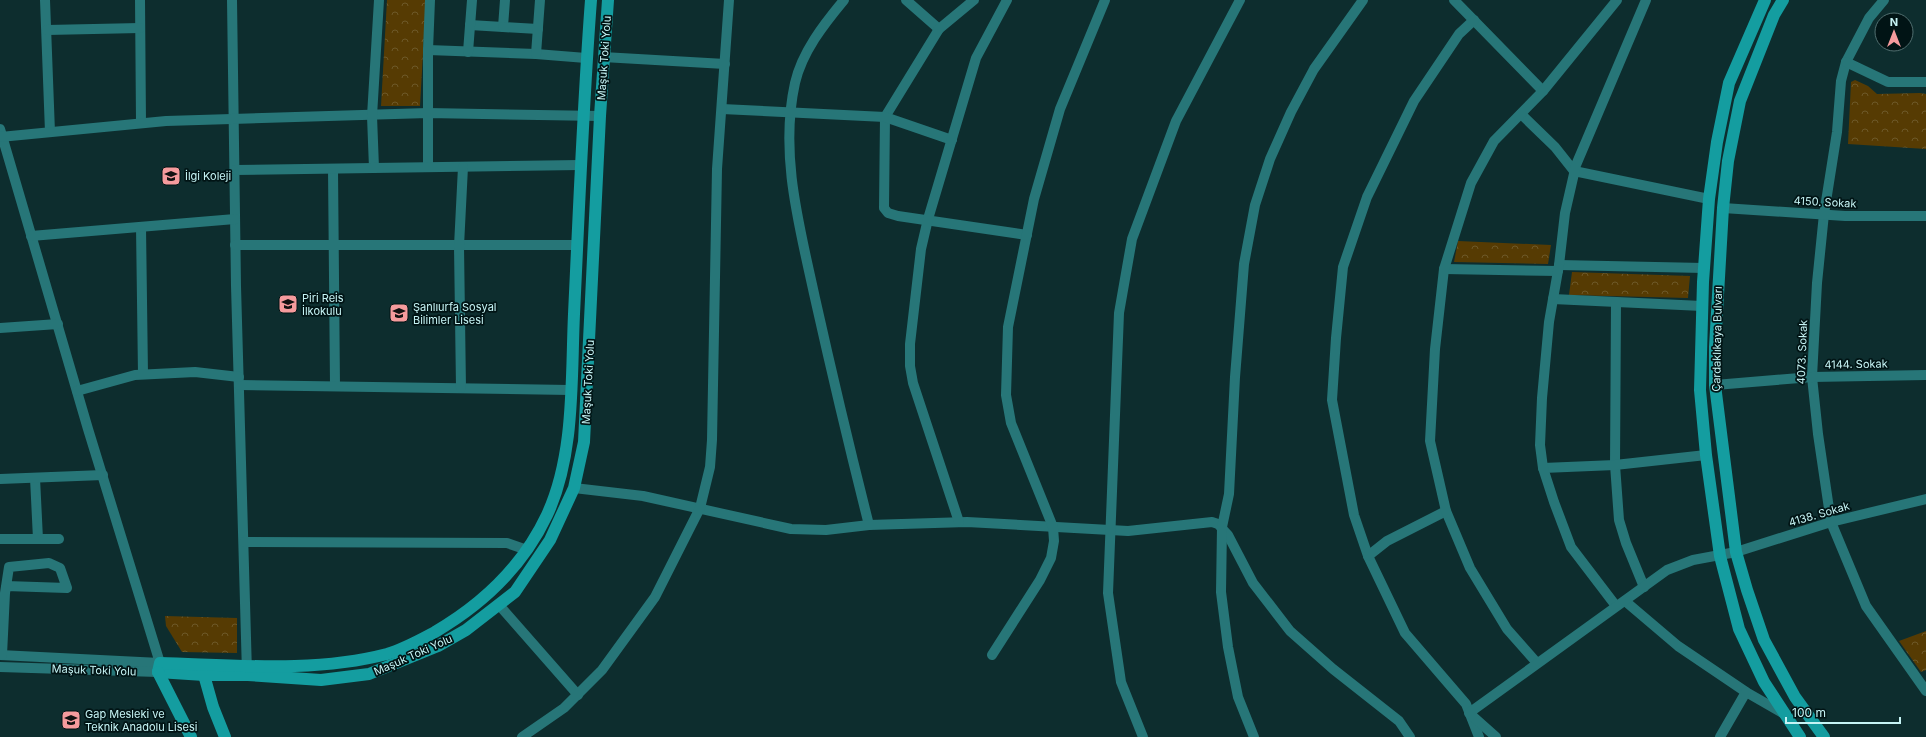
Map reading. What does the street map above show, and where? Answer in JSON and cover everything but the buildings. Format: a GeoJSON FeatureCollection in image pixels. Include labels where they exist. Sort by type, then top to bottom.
{"type":"FeatureCollection","features":[{"type":"Feature","properties":{"kind":"main road"},"geometry":{"type":"LineString","coordinates":[[191,737],[159,668],[195,664],[247,670],[335,664],[388,653],[401,648],[421,640],[463,616],[495,588],[527,550],[547,514],[560,480],[566,455],[578,245],[582,116],[590,0]]}},
{"type":"Feature","properties":{"kind":"main road","name":"Maşuk Toki Yolu"},"geometry":{"type":"LineString","coordinates":[[159,668],[204,675],[247,670],[321,680],[369,674],[438,646],[466,630],[515,592],[550,540],[574,488],[584,442],[603,56],[608,0]]}},
{"type":"Feature","properties":{"kind":"main road","name":"Çardaklıkaya Bulvarı"},"geometry":{"type":"LineString","coordinates":[[1765,0],[1729,83],[1717,142],[1709,199],[1704,268],[1700,390],[1706,455],[1720,556],[1739,629],[1764,682],[1800,737]]}},
{"type":"Feature","properties":{"kind":"main road","name":"Çardaklıkaya Bulvarı"},"geometry":{"type":"LineString","coordinates":[[1783,0],[1774,15],[1740,101],[1728,161],[1723,208],[1715,347],[1715,385],[1736,552],[1747,590],[1764,640],[1795,697],[1824,737]]}},
{"type":"Feature","properties":{"kind":"main road"},"geometry":{"type":"LineString","coordinates":[[195,664],[204,675],[213,707],[226,737]]}},
{"type":"Feature","properties":{"kind":"street"},"geometry":{"type":"LineString","coordinates":[[45,0],[50,132]]}},
{"type":"Feature","properties":{"kind":"street"},"geometry":{"type":"LineString","coordinates":[[140,0],[141,122]]}},
{"type":"Feature","properties":{"kind":"street"},"geometry":{"type":"LineString","coordinates":[[232,0],[235,170],[234,219],[247,670]]}},
{"type":"Feature","properties":{"kind":"street"},"geometry":{"type":"LineString","coordinates":[[374,168],[372,116],[379,0]]}},
{"type":"Feature","properties":{"kind":"street"},"geometry":{"type":"LineString","coordinates":[[428,167],[428,50],[430,0]]}},
{"type":"Feature","properties":{"kind":"street"},"geometry":{"type":"LineString","coordinates":[[468,52],[472,0]]}},
{"type":"Feature","properties":{"kind":"street"},"geometry":{"type":"LineString","coordinates":[[503,27],[505,0]]}},
{"type":"Feature","properties":{"kind":"street"},"geometry":{"type":"LineString","coordinates":[[536,54],[540,0]]}},
{"type":"Feature","properties":{"kind":"street"},"geometry":{"type":"LineString","coordinates":[[522,737],[564,708],[602,670],[655,597],[700,508],[710,467],[712,440],[717,176],[729,0]]}},
{"type":"Feature","properties":{"kind":"street"},"geometry":{"type":"LineString","coordinates":[[844,0],[811,44],[796,81],[790,112],[791,176],[833,380],[869,525]]}},
{"type":"Feature","properties":{"kind":"street"},"geometry":{"type":"LineString","coordinates":[[906,0],[939,29]]}},
{"type":"Feature","properties":{"kind":"street"},"geometry":{"type":"LineString","coordinates":[[974,0],[939,29],[885,117],[884,208],[888,213],[1027,235]]}},
{"type":"Feature","properties":{"kind":"street"},"geometry":{"type":"LineString","coordinates":[[959,522],[913,383],[910,366],[911,328],[921,249],[928,220],[976,58],[1007,0]]}},
{"type":"Feature","properties":{"kind":"street"},"geometry":{"type":"LineString","coordinates":[[992,655],[1040,580],[1051,558],[1054,541],[1053,527],[1011,423],[1006,396],[1008,327],[1034,199],[1060,109],[1105,0]]}},
{"type":"Feature","properties":{"kind":"street"},"geometry":{"type":"LineString","coordinates":[[1143,737],[1121,682],[1108,593],[1119,313],[1132,239],[1176,121],[1240,0]]}},
{"type":"Feature","properties":{"kind":"street"},"geometry":{"type":"LineString","coordinates":[[1254,737],[1238,697],[1228,647],[1221,592],[1222,527],[1229,494],[1235,377],[1244,264],[1255,205],[1270,159],[1300,94],[1314,69],[1363,0]]}},
{"type":"Feature","properties":{"kind":"street"},"geometry":{"type":"LineString","coordinates":[[1454,0],[1543,91]]}},
{"type":"Feature","properties":{"kind":"street"},"geometry":{"type":"LineString","coordinates":[[1537,663],[1503,622],[1470,568],[1446,511],[1430,441],[1435,349],[1444,269],[1471,183],[1494,141],[1543,91],[1617,0]]}},
{"type":"Feature","properties":{"kind":"street"},"geometry":{"type":"LineString","coordinates":[[1646,0],[1608,86],[1574,172],[1565,213],[1542,398],[1540,445],[1542,468],[1571,547],[1620,604],[1678,646],[1746,692],[1786,715]]}},
{"type":"Feature","properties":{"kind":"street","name":"4073. Sokak"},"geometry":{"type":"LineString","coordinates":[[1884,0],[1869,18],[1846,62],[1841,81],[1837,132],[1824,214],[1817,283],[1812,377],[1818,434],[1831,522],[1866,606],[1925,686]]}},
{"type":"Feature","properties":{"kind":"street"},"geometry":{"type":"LineString","coordinates":[[1474,20],[1459,34],[1414,101],[1367,197],[1344,267],[1336,338],[1332,400],[1354,515],[1368,556],[1405,633],[1466,704],[1479,737]]}},
{"type":"Feature","properties":{"kind":"street"},"geometry":{"type":"LineString","coordinates":[[470,25],[538,29]]}},
{"type":"Feature","properties":{"kind":"street"},"geometry":{"type":"LineString","coordinates":[[47,30],[140,28]]}},
{"type":"Feature","properties":{"kind":"street"},"geometry":{"type":"LineString","coordinates":[[428,50],[536,54],[586,58]]}},
{"type":"Feature","properties":{"kind":"street"},"geometry":{"type":"LineString","coordinates":[[603,56],[725,64]]}},
{"type":"Feature","properties":{"kind":"street"},"geometry":{"type":"LineString","coordinates":[[1846,62],[1888,82],[1926,82]]}},
{"type":"Feature","properties":{"kind":"street"},"geometry":{"type":"LineString","coordinates":[[722,109],[885,117],[952,140]]}},
{"type":"Feature","properties":{"kind":"street"},"geometry":{"type":"LineString","coordinates":[[159,668],[1,134],[50,132],[141,122],[372,116],[428,113],[600,116]]}},
{"type":"Feature","properties":{"kind":"street"},"geometry":{"type":"LineString","coordinates":[[1521,114],[1555,148],[1574,172],[1709,199]]}},
{"type":"Feature","properties":{"kind":"street"},"geometry":{"type":"LineString","coordinates":[[235,170],[580,165]]}},
{"type":"Feature","properties":{"kind":"street"},"geometry":{"type":"LineString","coordinates":[[461,388],[459,246],[464,167]]}},
{"type":"Feature","properties":{"kind":"street"},"geometry":{"type":"LineString","coordinates":[[333,169],[335,386]]}},
{"type":"Feature","properties":{"kind":"street","name":"4150. Sokak"},"geometry":{"type":"LineString","coordinates":[[1723,208],[1824,214],[1926,216]]}},
{"type":"Feature","properties":{"kind":"street"},"geometry":{"type":"LineString","coordinates":[[31,236],[234,219]]}},
{"type":"Feature","properties":{"kind":"street"},"geometry":{"type":"LineString","coordinates":[[141,227],[143,374]]}},
{"type":"Feature","properties":{"kind":"street"},"geometry":{"type":"LineString","coordinates":[[235,245],[578,245]]}},
{"type":"Feature","properties":{"kind":"street"},"geometry":{"type":"LineString","coordinates":[[1444,269],[1704,268]]}},
{"type":"Feature","properties":{"kind":"street"},"geometry":{"type":"LineString","coordinates":[[1553,300],[1702,306]]}},
{"type":"Feature","properties":{"kind":"street"},"geometry":{"type":"LineString","coordinates":[[1616,302],[1615,465],[1619,520],[1626,543],[1644,587]]}},
{"type":"Feature","properties":{"kind":"street"},"geometry":{"type":"LineString","coordinates":[[0,328],[58,324]]}},
{"type":"Feature","properties":{"kind":"street"},"geometry":{"type":"LineString","coordinates":[[77,391],[134,375],[195,372],[239,381],[335,386],[570,390]]}},
{"type":"Feature","properties":{"kind":"street","name":"4144. Sokak"},"geometry":{"type":"LineString","coordinates":[[1715,385],[1812,377],[1926,375]]}},
{"type":"Feature","properties":{"kind":"street"},"geometry":{"type":"LineString","coordinates":[[1542,468],[1615,465],[1706,455]]}},
{"type":"Feature","properties":{"kind":"street"},"geometry":{"type":"LineString","coordinates":[[0,479],[103,475]]}},
{"type":"Feature","properties":{"kind":"street"},"geometry":{"type":"LineString","coordinates":[[35,478],[38,539]]}},
{"type":"Feature","properties":{"kind":"street"},"geometry":{"type":"LineString","coordinates":[[574,488],[643,496],[791,529],[826,530],[869,525],[959,522],[1128,531],[1212,522],[1222,527],[1233,542],[1256,587],[1290,631],[1399,721],[1410,737]]}},
{"type":"Feature","properties":{"kind":"street","name":"4138. Sokak"},"geometry":{"type":"LineString","coordinates":[[1469,713],[1667,570],[1693,560],[1736,552],[1831,522],[1926,499]]}},
{"type":"Feature","properties":{"kind":"street"},"geometry":{"type":"LineString","coordinates":[[1368,556],[1387,541],[1446,511]]}},
{"type":"Feature","properties":{"kind":"street"},"geometry":{"type":"LineString","coordinates":[[0,539],[59,539]]}},
{"type":"Feature","properties":{"kind":"street"},"geometry":{"type":"LineString","coordinates":[[244,542],[507,543],[527,550]]}},
{"type":"Feature","properties":{"kind":"street"},"geometry":{"type":"LineString","coordinates":[[1,655],[6,586],[9,567],[49,564],[60,568],[67,588],[6,586]]}},
{"type":"Feature","properties":{"kind":"street"},"geometry":{"type":"LineString","coordinates":[[499,605],[578,695]]}},
{"type":"Feature","properties":{"kind":"street","name":"Maşuk Toki Yolu"},"geometry":{"type":"LineString","coordinates":[[1,655],[159,668]]}},
{"type":"Feature","properties":{"kind":"street","name":"Maşuk Toki Yolu"},"geometry":{"type":"LineString","coordinates":[[0,667],[159,668]]}},
{"type":"Feature","properties":{"kind":"street"},"geometry":{"type":"LineString","coordinates":[[1720,737],[1746,692]]}},
{"type":"Feature","properties":{"kind":"street"},"geometry":{"type":"LineString","coordinates":[[1469,713],[1496,737]]}},
{"type":"Feature","properties":{"kind":"green space"},"geometry":{"type":"Polygon","coordinates":[[[387,0],[426,0],[420,106],[381,106],[387,0]]]}},
{"type":"Feature","properties":{"kind":"green space"},"geometry":{"type":"Polygon","coordinates":[[[1855,80],[1868,86],[1877,94],[1926,94],[1926,149],[1848,144],[1851,82],[1855,80]]]}},
{"type":"Feature","properties":{"kind":"green space"},"geometry":{"type":"Polygon","coordinates":[[[1458,241],[1551,245],[1548,264],[1454,262],[1458,241]]]}},
{"type":"Feature","properties":{"kind":"green space"},"geometry":{"type":"Polygon","coordinates":[[[1572,272],[1690,276],[1688,298],[1569,295],[1572,272]]]}},
{"type":"Feature","properties":{"kind":"green space"},"geometry":{"type":"Polygon","coordinates":[[[165,616],[237,618],[237,653],[182,652],[166,626],[165,616]]]}},
{"type":"Feature","properties":{"kind":"green space"},"geometry":{"type":"Polygon","coordinates":[[[1926,631],[1926,670],[1921,672],[1899,641],[1926,631]]]}},
{"type":"Feature","properties":{"kind":"place","name":"İlgi Koleji"},"geometry":{"type":"Point","coordinates":[171,176]}},
{"type":"Feature","properties":{"kind":"place","name":"Piri Reis İlkokulu"},"geometry":{"type":"Point","coordinates":[288,304]}},
{"type":"Feature","properties":{"kind":"place","name":"Şanlıurfa Sosyal Bilimler Lisesi"},"geometry":{"type":"Point","coordinates":[399,313]}},
{"type":"Feature","properties":{"kind":"place","name":"Gap Mesleki ve Teknik Anadolu Lisesi"},"geometry":{"type":"Point","coordinates":[71,720]}}]}
